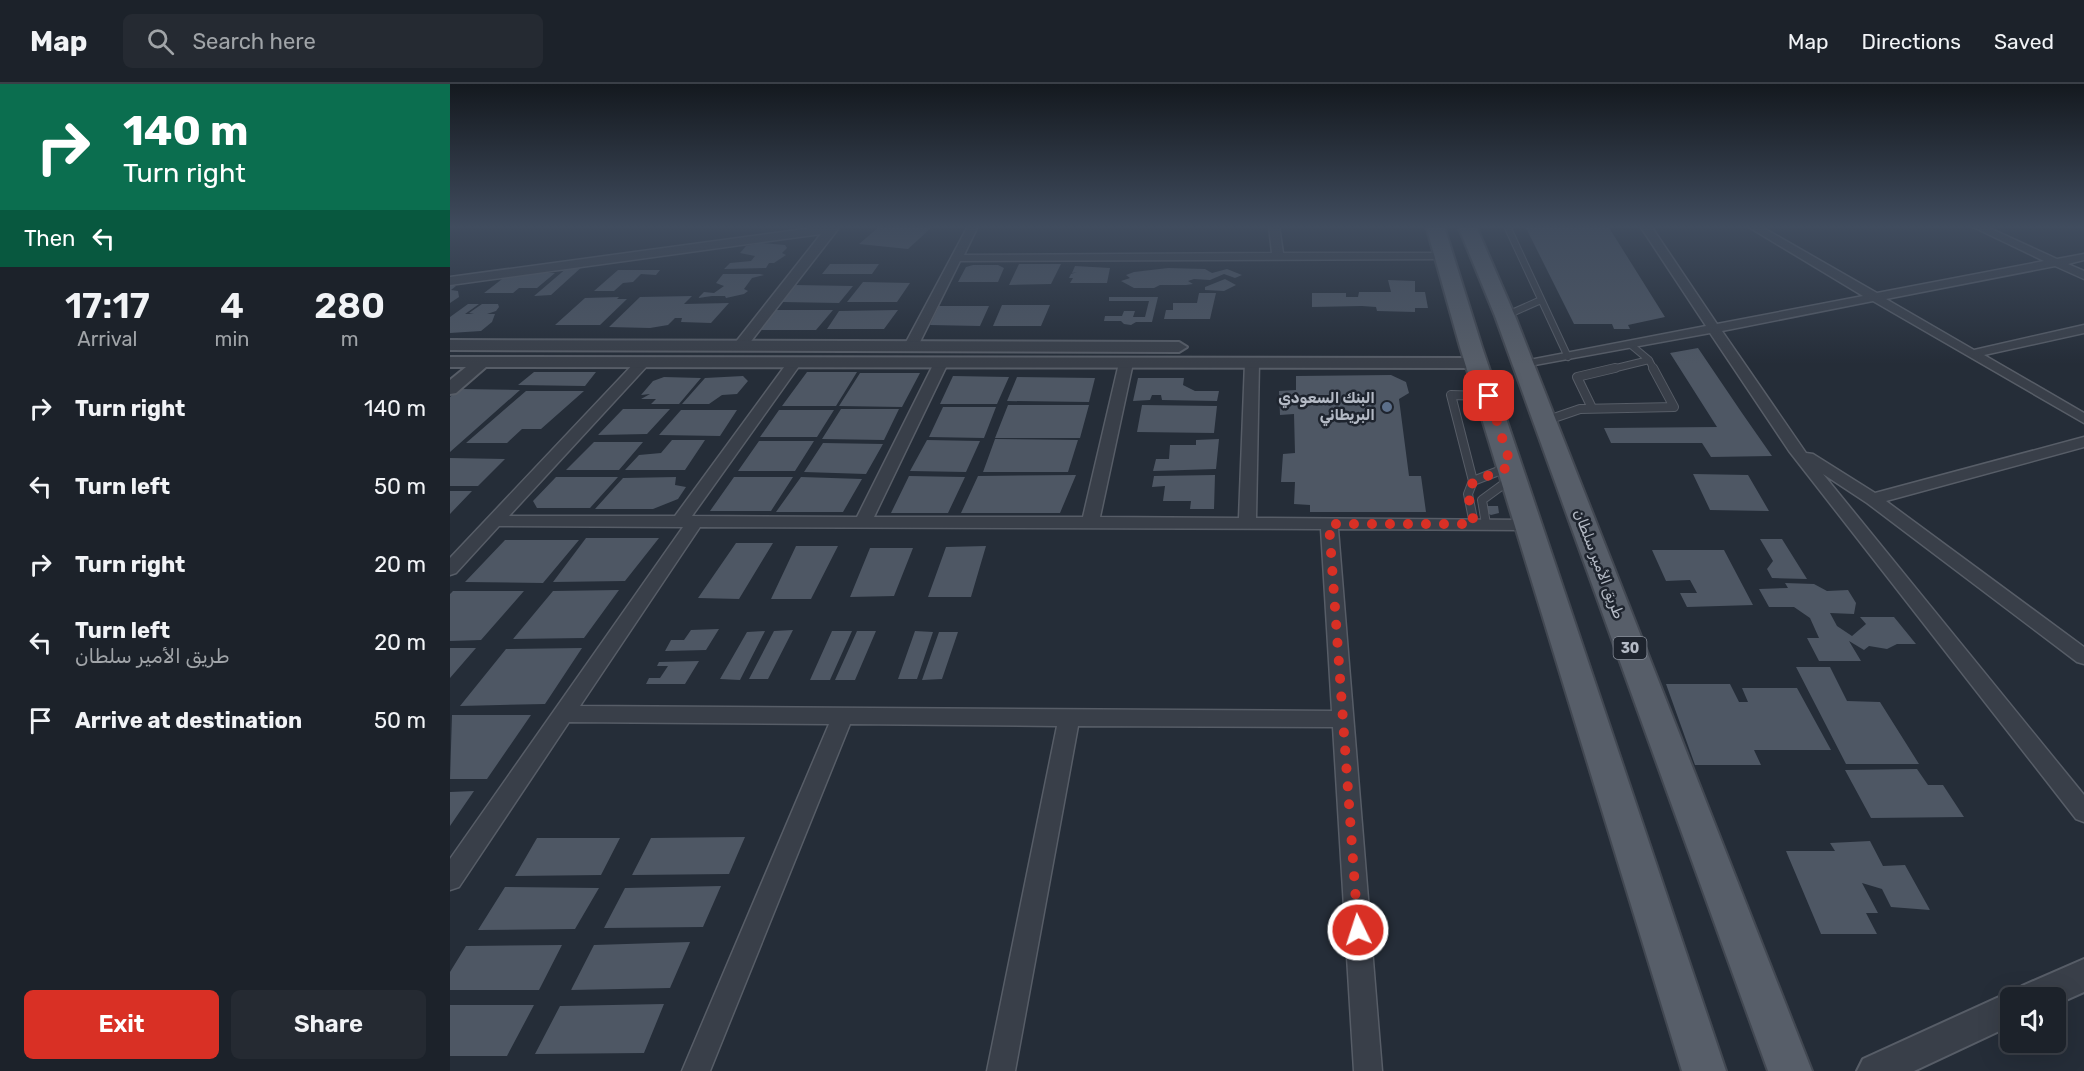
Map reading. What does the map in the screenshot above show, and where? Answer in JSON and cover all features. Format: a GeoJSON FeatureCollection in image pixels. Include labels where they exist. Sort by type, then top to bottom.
{"type":"FeatureCollection","features":[{"type":"Feature","properties":{"kind":"main road"},"geometry":{"type":"LineString","coordinates":[[1449,272],[1704,1071]]}},
{"type":"Feature","properties":{"kind":"main road","name":"طريق الأمير سلطان"},"geometry":{"type":"LineString","coordinates":[[1486,272],[1524,365],[1790,1071]]}},
{"type":"Feature","properties":{"kind":"street"},"geometry":{"type":"LineString","coordinates":[[450,280],[508,272]]}},
{"type":"Feature","properties":{"kind":"street"},"geometry":{"type":"LineString","coordinates":[[740,346],[798,272]]}},
{"type":"Feature","properties":{"kind":"street"},"geometry":{"type":"LineString","coordinates":[[911,346],[949,272]]}},
{"type":"Feature","properties":{"kind":"street"},"geometry":{"type":"LineString","coordinates":[[1676,272],[1794,448],[2084,812]]}},
{"type":"Feature","properties":{"kind":"street"},"geometry":{"type":"LineString","coordinates":[[1831,272],[2084,419]]}},
{"type":"Feature","properties":{"kind":"street"},"geometry":{"type":"LineString","coordinates":[[1524,365],[2009,272]]}},
{"type":"Feature","properties":{"kind":"street"},"geometry":{"type":"LineString","coordinates":[[1972,354],[2084,329]]}},
{"type":"Feature","properties":{"kind":"street"},"geometry":{"type":"LineString","coordinates":[[450,345],[911,346],[1207,354],[1474,355]]}},
{"type":"Feature","properties":{"kind":"street"},"geometry":{"type":"LineString","coordinates":[[454,365],[482,362],[1126,363],[1207,354],[1252,362],[1474,355]]}},
{"type":"Feature","properties":{"kind":"street"},"geometry":{"type":"LineString","coordinates":[[450,389],[482,362]]}},
{"type":"Feature","properties":{"kind":"street"},"geometry":{"type":"LineString","coordinates":[[450,569],[643,362]]}},
{"type":"Feature","properties":{"kind":"street"},"geometry":{"type":"LineString","coordinates":[[450,879],[564,714],[687,522],[795,362]]}},
{"type":"Feature","properties":{"kind":"street"},"geometry":{"type":"LineString","coordinates":[[1247,523],[1252,362]]}},
{"type":"Feature","properties":{"kind":"street"},"geometry":{"type":"LineString","coordinates":[[863,522],[941,363]]}},
{"type":"Feature","properties":{"kind":"street"},"geometry":{"type":"LineString","coordinates":[[1090,523],[1126,363]]}},
{"type":"Feature","properties":{"kind":"street"},"geometry":{"type":"LineString","coordinates":[[1873,499],[2084,442]]}},
{"type":"Feature","properties":{"kind":"street"},"geometry":{"type":"LineString","coordinates":[[1794,448],[1873,499],[2084,657]]}},
{"type":"Feature","properties":{"kind":"street"},"geometry":{"type":"LineString","coordinates":[[494,521],[1529,524]]}},
{"type":"Feature","properties":{"kind":"street"},"geometry":{"type":"LineString","coordinates":[[1329,524],[1368,1071]]}},
{"type":"Feature","properties":{"kind":"street"},"geometry":{"type":"LineString","coordinates":[[564,714],[842,718],[1343,719]]}},
{"type":"Feature","properties":{"kind":"street"},"geometry":{"type":"LineString","coordinates":[[1001,1071],[1069,717]]}},
{"type":"Feature","properties":{"kind":"street"},"geometry":{"type":"LineString","coordinates":[[696,1071],[842,718]]}},
{"type":"Feature","properties":{"kind":"street"},"geometry":{"type":"LineString","coordinates":[[2058,987],[2084,975]]}},
{"type":"Feature","properties":{"kind":"street"},"geometry":{"type":"LineString","coordinates":[[1875,1071],[2000,1014]]}},
{"type":"Feature","properties":{"kind":"lane"},"geometry":{"type":"LineString","coordinates":[[1528,272],[1568,357]]}},
{"type":"Feature","properties":{"kind":"lane"},"geometry":{"type":"LineString","coordinates":[[1505,316],[1541,300]]}},
{"type":"Feature","properties":{"kind":"lane"},"geometry":{"type":"LineString","coordinates":[[1545,421],[1580,409],[1674,407],[1649,360],[1631,345]]}},
{"type":"Feature","properties":{"kind":"lane"},"geometry":{"type":"LineString","coordinates":[[1592,408],[1576,376],[1649,360]]}},
{"type":"Feature","properties":{"kind":"lane"},"geometry":{"type":"LineString","coordinates":[[1480,524],[1468,494],[1473,482],[1451,395],[1489,396]]}},
{"type":"Feature","properties":{"kind":"lane"},"geometry":{"type":"LineString","coordinates":[[1473,482],[1513,472]]}},
{"type":"Feature","properties":{"kind":"lane"},"geometry":{"type":"LineString","coordinates":[[1480,524],[1482,500],[1513,472]]}},
{"type":"Feature","properties":{"kind":"building"},"geometry":{"type":"Polygon","coordinates":[[[562,272],[576,272],[551,295],[534,296],[562,272]]]}},
{"type":"Feature","properties":{"kind":"building"},"geometry":{"type":"Polygon","coordinates":[[[616,272],[658,272],[656,275],[641,274],[633,282],[623,283],[614,291],[594,291],[616,272]]]}},
{"type":"Feature","properties":{"kind":"building"},"geometry":{"type":"Polygon","coordinates":[[[824,272],[873,272],[872,274],[822,274],[824,272]]]}},
{"type":"Feature","properties":{"kind":"building"},"geometry":{"type":"Polygon","coordinates":[[[963,272],[1002,272],[998,282],[958,282],[963,272]]]}},
{"type":"Feature","properties":{"kind":"building"},"geometry":{"type":"Polygon","coordinates":[[[1015,272],[1057,272],[1051,284],[1009,285],[1015,272]]]}},
{"type":"Feature","properties":{"kind":"building"},"geometry":{"type":"Polygon","coordinates":[[[1109,272],[1107,283],[1070,283],[1073,278],[1069,278],[1071,274],[1109,272]]]}},
{"type":"Feature","properties":{"kind":"building"},"geometry":{"type":"Polygon","coordinates":[[[1134,272],[1235,272],[1242,275],[1235,278],[1224,274],[1210,280],[1194,279],[1188,281],[1193,284],[1186,285],[1134,288],[1121,281],[1130,278],[1126,275],[1134,272]]]}},
{"type":"Feature","properties":{"kind":"building"},"geometry":{"type":"Polygon","coordinates":[[[1548,272],[1637,272],[1665,317],[1628,325],[1630,329],[1614,329],[1612,324],[1574,324],[1548,272]]]}},
{"type":"Feature","properties":{"kind":"building"},"geometry":{"type":"Polygon","coordinates":[[[555,273],[537,288],[519,288],[513,293],[484,293],[506,276],[555,273]]]}},
{"type":"Feature","properties":{"kind":"building"},"geometry":{"type":"Polygon","coordinates":[[[723,274],[764,275],[752,278],[744,289],[748,291],[744,294],[726,298],[725,296],[712,296],[698,298],[704,292],[714,293],[724,286],[716,283],[723,274]]]}},
{"type":"Feature","properties":{"kind":"building"},"geometry":{"type":"Polygon","coordinates":[[[1225,279],[1236,285],[1224,291],[1205,290],[1205,287],[1225,279]]]}},
{"type":"Feature","properties":{"kind":"building"},"geometry":{"type":"Polygon","coordinates":[[[1388,280],[1415,281],[1415,292],[1425,292],[1428,308],[1415,308],[1415,312],[1377,311],[1376,307],[1362,306],[1312,307],[1312,293],[1346,293],[1346,297],[1358,297],[1359,292],[1391,292],[1388,280]]]}},
{"type":"Feature","properties":{"kind":"building"},"geometry":{"type":"Polygon","coordinates":[[[863,282],[910,283],[897,302],[847,302],[863,282]]]}},
{"type":"Feature","properties":{"kind":"building"},"geometry":{"type":"Polygon","coordinates":[[[795,285],[853,286],[839,303],[782,302],[795,285]]]}},
{"type":"Feature","properties":{"kind":"building"},"geometry":{"type":"Polygon","coordinates":[[[450,286],[456,286],[451,290],[458,291],[459,297],[450,303],[450,286]]]}},
{"type":"Feature","properties":{"kind":"building"},"geometry":{"type":"Polygon","coordinates":[[[1199,293],[1216,293],[1210,319],[1164,319],[1166,310],[1173,310],[1173,303],[1197,303],[1199,293]]]}},
{"type":"Feature","properties":{"kind":"building"},"geometry":{"type":"Polygon","coordinates":[[[692,296],[684,304],[729,303],[711,323],[681,322],[682,318],[675,318],[668,325],[650,328],[609,327],[640,297],[692,296]]]}},
{"type":"Feature","properties":{"kind":"building"},"geometry":{"type":"Polygon","coordinates":[[[619,297],[617,299],[627,299],[600,325],[555,325],[585,298],[619,297]]]}},
{"type":"Feature","properties":{"kind":"building"},"geometry":{"type":"Polygon","coordinates":[[[1109,297],[1158,297],[1152,322],[1136,322],[1131,325],[1121,321],[1104,321],[1105,316],[1122,316],[1124,311],[1135,311],[1133,317],[1145,317],[1149,301],[1109,301],[1109,297]]]}},
{"type":"Feature","properties":{"kind":"building"},"geometry":{"type":"Polygon","coordinates":[[[468,304],[479,304],[465,314],[474,314],[469,313],[482,304],[498,304],[499,307],[496,311],[487,314],[495,314],[492,322],[481,331],[450,333],[450,317],[468,304]]]}},
{"type":"Feature","properties":{"kind":"building"},"geometry":{"type":"Polygon","coordinates":[[[1002,305],[1050,305],[1041,326],[993,326],[1002,305]]]}},
{"type":"Feature","properties":{"kind":"building"},"geometry":{"type":"Polygon","coordinates":[[[939,306],[989,306],[980,326],[930,325],[939,306]]]}},
{"type":"Feature","properties":{"kind":"building"},"geometry":{"type":"Polygon","coordinates":[[[776,310],[833,310],[816,330],[760,330],[776,310]]]}},
{"type":"Feature","properties":{"kind":"building"},"geometry":{"type":"Polygon","coordinates":[[[898,310],[884,329],[827,329],[839,311],[898,310]]]}},
{"type":"Feature","properties":{"kind":"building"},"geometry":{"type":"Polygon","coordinates":[[[1698,348],[1772,456],[1711,457],[1702,443],[1611,443],[1604,428],[1717,427],[1670,353],[1698,348]]]}},
{"type":"Feature","properties":{"kind":"building"},"geometry":{"type":"Polygon","coordinates":[[[534,372],[596,372],[585,386],[518,385],[534,372]]]}},
{"type":"Feature","properties":{"kind":"building"},"geometry":{"type":"Polygon","coordinates":[[[807,372],[857,372],[836,406],[782,406],[807,372]]]}},
{"type":"Feature","properties":{"kind":"building"},"geometry":{"type":"Polygon","coordinates":[[[860,373],[920,373],[902,407],[839,406],[860,373]]]}},
{"type":"Feature","properties":{"kind":"building"},"geometry":{"type":"Polygon","coordinates":[[[1391,375],[1406,382],[1409,393],[1399,399],[1409,476],[1421,476],[1426,512],[1310,512],[1310,505],[1294,504],[1295,482],[1281,482],[1283,454],[1295,453],[1294,414],[1280,415],[1279,391],[1296,390],[1296,376],[1391,375]]]}},
{"type":"Feature","properties":{"kind":"building"},"geometry":{"type":"Polygon","coordinates":[[[743,376],[748,381],[737,394],[722,395],[709,404],[682,404],[705,378],[743,376]]]}},
{"type":"Feature","properties":{"kind":"building"},"geometry":{"type":"Polygon","coordinates":[[[953,376],[1009,377],[997,404],[940,404],[953,376]]]}},
{"type":"Feature","properties":{"kind":"building"},"geometry":{"type":"Polygon","coordinates":[[[664,377],[701,378],[679,404],[651,404],[656,399],[641,399],[650,394],[641,395],[653,381],[664,377]]]}},
{"type":"Feature","properties":{"kind":"building"},"geometry":{"type":"Polygon","coordinates":[[[1017,377],[1095,378],[1089,402],[1007,401],[1017,377]]]}},
{"type":"Feature","properties":{"kind":"building"},"geometry":{"type":"Polygon","coordinates":[[[1138,378],[1184,378],[1183,385],[1195,391],[1219,391],[1217,401],[1162,400],[1161,395],[1152,395],[1150,400],[1133,401],[1138,378]]]}},
{"type":"Feature","properties":{"kind":"building"},"geometry":{"type":"Polygon","coordinates":[[[460,389],[520,390],[450,452],[450,397],[460,389]]]}},
{"type":"Feature","properties":{"kind":"building"},"geometry":{"type":"Polygon","coordinates":[[[526,391],[584,391],[541,429],[522,429],[507,443],[466,443],[526,391]]]}},
{"type":"Feature","properties":{"kind":"building"},"geometry":{"type":"Polygon","coordinates":[[[1008,405],[1089,405],[1080,438],[995,438],[1008,405]]]}},
{"type":"Feature","properties":{"kind":"building"},"geometry":{"type":"Polygon","coordinates":[[[1142,405],[1217,406],[1214,433],[1137,432],[1142,405]]]}},
{"type":"Feature","properties":{"kind":"building"},"geometry":{"type":"Polygon","coordinates":[[[943,407],[996,407],[984,438],[929,437],[943,407]]]}},
{"type":"Feature","properties":{"kind":"building"},"geometry":{"type":"Polygon","coordinates":[[[623,409],[670,409],[647,434],[598,435],[623,409]]]}},
{"type":"Feature","properties":{"kind":"building"},"geometry":{"type":"Polygon","coordinates":[[[841,409],[899,409],[884,440],[822,439],[841,409]]]}},
{"type":"Feature","properties":{"kind":"building"},"geometry":{"type":"Polygon","coordinates":[[[681,410],[737,410],[720,436],[659,435],[681,410]]]}},
{"type":"Feature","properties":{"kind":"building"},"geometry":{"type":"Polygon","coordinates":[[[779,410],[834,410],[817,437],[760,437],[779,410]]]}},
{"type":"Feature","properties":{"kind":"building"},"geometry":{"type":"Polygon","coordinates":[[[995,439],[1078,440],[1068,472],[983,472],[995,439]]]}},
{"type":"Feature","properties":{"kind":"building"},"geometry":{"type":"Polygon","coordinates":[[[1219,439],[1216,469],[1153,471],[1156,459],[1169,459],[1170,445],[1196,445],[1196,440],[1219,439]]]}},
{"type":"Feature","properties":{"kind":"building"},"geometry":{"type":"Polygon","coordinates":[[[672,440],[705,440],[685,470],[625,470],[639,455],[661,453],[672,440]]]}},
{"type":"Feature","properties":{"kind":"building"},"geometry":{"type":"Polygon","coordinates":[[[927,440],[980,441],[966,472],[910,471],[927,440]]]}},
{"type":"Feature","properties":{"kind":"building"},"geometry":{"type":"Polygon","coordinates":[[[759,441],[814,441],[795,471],[738,471],[759,441]]]}},
{"type":"Feature","properties":{"kind":"building"},"geometry":{"type":"Polygon","coordinates":[[[594,442],[643,442],[619,470],[566,470],[594,442]]]}},
{"type":"Feature","properties":{"kind":"building"},"geometry":{"type":"Polygon","coordinates":[[[823,443],[883,444],[866,474],[804,472],[823,443]]]}},
{"type":"Feature","properties":{"kind":"building"},"geometry":{"type":"Polygon","coordinates":[[[450,458],[505,459],[478,486],[450,486],[450,458]]]}},
{"type":"Feature","properties":{"kind":"building"},"geometry":{"type":"Polygon","coordinates":[[[1693,474],[1748,475],[1769,511],[1710,510],[1693,474]]]}},
{"type":"Feature","properties":{"kind":"building"},"geometry":{"type":"Polygon","coordinates":[[[1076,475],[1060,513],[961,513],[978,476],[1076,475]]]}},
{"type":"Feature","properties":{"kind":"building"},"geometry":{"type":"Polygon","coordinates":[[[1215,475],[1214,509],[1190,509],[1191,501],[1163,501],[1165,486],[1152,487],[1154,476],[1215,475]]]}},
{"type":"Feature","properties":{"kind":"building"},"geometry":{"type":"Polygon","coordinates":[[[909,476],[965,477],[948,513],[891,513],[909,476]]]}},
{"type":"Feature","properties":{"kind":"building"},"geometry":{"type":"Polygon","coordinates":[[[556,477],[618,477],[590,508],[537,508],[533,501],[556,477]]]}},
{"type":"Feature","properties":{"kind":"building"},"geometry":{"type":"Polygon","coordinates":[[[676,477],[675,485],[686,487],[678,499],[653,509],[595,509],[623,478],[676,477]]]}},
{"type":"Feature","properties":{"kind":"building"},"geometry":{"type":"Polygon","coordinates":[[[734,477],[793,477],[771,511],[710,511],[734,477]]]}},
{"type":"Feature","properties":{"kind":"building"},"geometry":{"type":"Polygon","coordinates":[[[801,477],[862,479],[843,512],[776,512],[801,477]]]}},
{"type":"Feature","properties":{"kind":"building"},"geometry":{"type":"Polygon","coordinates":[[[450,491],[472,491],[450,514],[450,491]]]}},
{"type":"Feature","properties":{"kind":"building"},"geometry":{"type":"Polygon","coordinates":[[[1486,506],[1498,506],[1499,513],[1491,515],[1487,513],[1486,506]]]}},
{"type":"Feature","properties":{"kind":"building"},"geometry":{"type":"Polygon","coordinates":[[[586,538],[659,538],[625,581],[553,582],[586,538]]]}},
{"type":"Feature","properties":{"kind":"building"},"geometry":{"type":"Polygon","coordinates":[[[1760,539],[1782,539],[1807,579],[1772,578],[1767,569],[1773,561],[1760,539]]]}},
{"type":"Feature","properties":{"kind":"building"},"geometry":{"type":"Polygon","coordinates":[[[505,540],[579,540],[543,583],[465,582],[505,540]]]}},
{"type":"Feature","properties":{"kind":"building"},"geometry":{"type":"Polygon","coordinates":[[[736,543],[773,543],[739,599],[698,598],[736,543]]]}},
{"type":"Feature","properties":{"kind":"building"},"geometry":{"type":"Polygon","coordinates":[[[796,546],[838,546],[811,599],[771,599],[796,546]]]}},
{"type":"Feature","properties":{"kind":"building"},"geometry":{"type":"Polygon","coordinates":[[[986,546],[971,597],[928,597],[946,547],[986,546]]]}},
{"type":"Feature","properties":{"kind":"building"},"geometry":{"type":"Polygon","coordinates":[[[870,548],[913,548],[894,596],[850,597],[870,548]]]}},
{"type":"Feature","properties":{"kind":"building"},"geometry":{"type":"Polygon","coordinates":[[[1652,550],[1724,550],[1753,605],[1687,607],[1680,593],[1697,593],[1690,580],[1666,581],[1652,550]]]}},
{"type":"Feature","properties":{"kind":"building"},"geometry":{"type":"Polygon","coordinates":[[[1785,583],[1814,584],[1827,591],[1848,590],[1856,603],[1854,614],[1830,613],[1837,626],[1852,636],[1866,624],[1860,617],[1894,617],[1916,644],[1897,644],[1887,649],[1869,646],[1864,650],[1849,641],[1861,661],[1819,661],[1807,638],[1819,638],[1810,618],[1794,607],[1769,607],[1759,589],[1788,588],[1785,583]]]}},
{"type":"Feature","properties":{"kind":"building"},"geometry":{"type":"Polygon","coordinates":[[[619,590],[584,638],[513,639],[553,591],[619,590]]]}},
{"type":"Feature","properties":{"kind":"building"},"geometry":{"type":"Polygon","coordinates":[[[453,591],[524,591],[481,640],[450,641],[450,594],[453,591]]]}},
{"type":"Feature","properties":{"kind":"building"},"geometry":{"type":"Polygon","coordinates":[[[719,629],[706,650],[665,651],[671,640],[684,640],[691,630],[719,629]]]}},
{"type":"Feature","properties":{"kind":"building"},"geometry":{"type":"Polygon","coordinates":[[[793,630],[768,679],[749,679],[774,631],[793,630]]]}},
{"type":"Feature","properties":{"kind":"building"},"geometry":{"type":"Polygon","coordinates":[[[765,631],[740,680],[720,679],[747,632],[765,631]]]}},
{"type":"Feature","properties":{"kind":"building"},"geometry":{"type":"Polygon","coordinates":[[[832,631],[852,631],[830,680],[810,680],[832,631]]]}},
{"type":"Feature","properties":{"kind":"building"},"geometry":{"type":"Polygon","coordinates":[[[857,631],[876,631],[855,680],[835,680],[857,631]]]}},
{"type":"Feature","properties":{"kind":"building"},"geometry":{"type":"Polygon","coordinates":[[[915,631],[933,632],[917,679],[898,679],[915,631]]]}},
{"type":"Feature","properties":{"kind":"building"},"geometry":{"type":"Polygon","coordinates":[[[939,632],[958,632],[942,679],[922,680],[939,632]]]}},
{"type":"Feature","properties":{"kind":"building"},"geometry":{"type":"Polygon","coordinates":[[[450,648],[476,648],[450,678],[450,648]]]}},
{"type":"Feature","properties":{"kind":"building"},"geometry":{"type":"Polygon","coordinates":[[[582,648],[545,704],[460,706],[506,649],[582,648]]]}},
{"type":"Feature","properties":{"kind":"building"},"geometry":{"type":"Polygon","coordinates":[[[699,661],[685,684],[646,684],[649,678],[660,678],[668,666],[657,666],[659,662],[699,661]]]}},
{"type":"Feature","properties":{"kind":"building"},"geometry":{"type":"Polygon","coordinates":[[[1796,667],[1830,667],[1847,701],[1880,702],[1919,764],[1846,764],[1796,667]]]}},
{"type":"Feature","properties":{"kind":"building"},"geometry":{"type":"Polygon","coordinates":[[[1666,684],[1730,684],[1739,702],[1748,702],[1742,688],[1797,688],[1831,750],[1754,750],[1761,765],[1695,765],[1666,684]]]}},
{"type":"Feature","properties":{"kind":"building"},"geometry":{"type":"Polygon","coordinates":[[[452,715],[531,715],[487,779],[450,779],[452,715]]]}},
{"type":"Feature","properties":{"kind":"building"},"geometry":{"type":"Polygon","coordinates":[[[1917,769],[1928,785],[1943,785],[1964,817],[1871,818],[1845,770],[1917,769]]]}},
{"type":"Feature","properties":{"kind":"building"},"geometry":{"type":"Polygon","coordinates":[[[474,791],[450,826],[450,792],[474,791]]]}},
{"type":"Feature","properties":{"kind":"building"},"geometry":{"type":"Polygon","coordinates":[[[745,837],[729,874],[632,875],[651,838],[745,837]]]}},
{"type":"Feature","properties":{"kind":"building"},"geometry":{"type":"Polygon","coordinates":[[[537,838],[620,838],[601,875],[515,876],[537,838]]]}},
{"type":"Feature","properties":{"kind":"building"},"geometry":{"type":"Polygon","coordinates":[[[1870,841],[1883,866],[1905,865],[1930,910],[1891,907],[1882,889],[1862,883],[1878,913],[1866,913],[1877,934],[1821,934],[1786,851],[1835,851],[1830,843],[1870,841]]]}},
{"type":"Feature","properties":{"kind":"building"},"geometry":{"type":"Polygon","coordinates":[[[721,886],[703,927],[604,928],[625,888],[721,886]]]}},
{"type":"Feature","properties":{"kind":"building"},"geometry":{"type":"Polygon","coordinates":[[[505,887],[599,888],[575,929],[478,930],[505,887]]]}},
{"type":"Feature","properties":{"kind":"building"},"geometry":{"type":"Polygon","coordinates":[[[690,942],[670,988],[571,990],[594,945],[690,942]]]}},
{"type":"Feature","properties":{"kind":"building"},"geometry":{"type":"Polygon","coordinates":[[[562,945],[539,990],[450,990],[450,972],[466,946],[562,945]]]}},
{"type":"Feature","properties":{"kind":"building"},"geometry":{"type":"Polygon","coordinates":[[[664,1004],[644,1053],[535,1054],[560,1006],[664,1004]]]}},
{"type":"Feature","properties":{"kind":"building"},"geometry":{"type":"Polygon","coordinates":[[[450,1005],[534,1005],[507,1056],[450,1056],[450,1005]]]}},
{"type":"Feature","properties":{"kind":"place","name":"البنك السعودي البريطاني"},"geometry":{"type":"Point","coordinates":[1387,407]}},
{"type":"Feature","properties":{"kind":"route"},"geometry":{"type":"LineString","coordinates":[[1358,930],[1329,524],[1474,524],[1468,494],[1473,482],[1511,466],[1489,396]]}}]}
